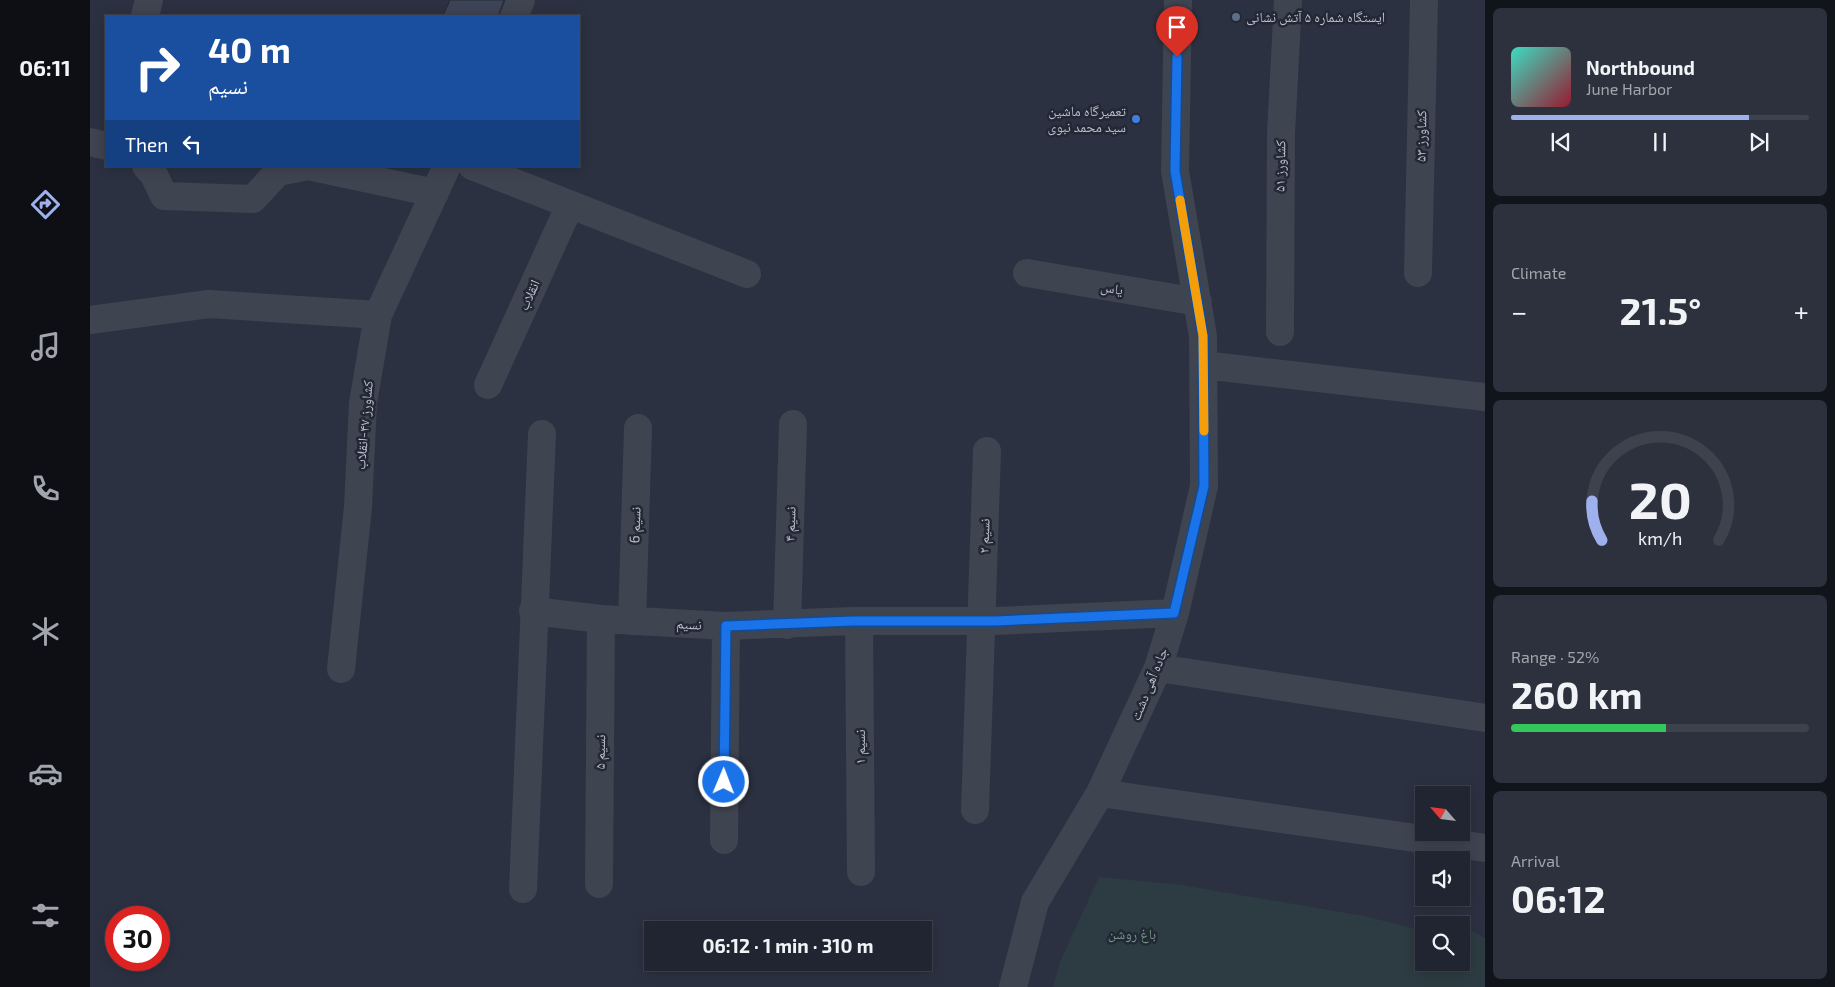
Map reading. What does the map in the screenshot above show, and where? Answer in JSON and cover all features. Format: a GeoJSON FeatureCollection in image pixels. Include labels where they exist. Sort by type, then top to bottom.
{"type":"FeatureCollection","features":[{"type":"Feature","properties":{"kind":"street"},"geometry":{"type":"LineString","coordinates":[[145,15],[149,0]]}},
{"type":"Feature","properties":{"kind":"street"},"geometry":{"type":"LineString","coordinates":[[514,15],[521,0]]}},
{"type":"Feature","properties":{"kind":"street","name":"جاده آهی دشت"},"geometry":{"type":"LineString","coordinates":[[1013,987],[1035,902],[1100,793],[1158,668],[1174,613],[1204,486],[1203,336],[1175,171],[1178,0]]}},
{"type":"Feature","properties":{"kind":"street","name":"کشاورز ۵۱"},"geometry":{"type":"LineString","coordinates":[[1280,332],[1281,134],[1288,0]]}},
{"type":"Feature","properties":{"kind":"street","name":"کشاورز ۵۳"},"geometry":{"type":"LineString","coordinates":[[1418,273],[1424,0]]}},
{"type":"Feature","properties":{"kind":"street"},"geometry":{"type":"LineString","coordinates":[[90,142],[105,146]]}},
{"type":"Feature","properties":{"kind":"street"},"geometry":{"type":"LineString","coordinates":[[147,167],[154,176],[164,196],[253,199],[278,172],[303,167]]}},
{"type":"Feature","properties":{"kind":"street"},"geometry":{"type":"LineString","coordinates":[[313,167],[435,193]]}},
{"type":"Feature","properties":{"kind":"street","name":"کشاورز ۴۷-انقلاب"},"geometry":{"type":"LineString","coordinates":[[341,669],[358,507],[363,403],[378,315],[447,167]]}},
{"type":"Feature","properties":{"kind":"street"},"geometry":{"type":"LineString","coordinates":[[475,167],[746,274]]}},
{"type":"Feature","properties":{"kind":"street","name":"انقلاب"},"geometry":{"type":"LineString","coordinates":[[488,385],[570,205]]}},
{"type":"Feature","properties":{"kind":"street","name":"یاس"},"geometry":{"type":"LineString","coordinates":[[1026,273],[1198,302]]}},
{"type":"Feature","properties":{"kind":"street"},"geometry":{"type":"LineString","coordinates":[[90,320],[209,304],[378,315]]}},
{"type":"Feature","properties":{"kind":"street"},"geometry":{"type":"LineString","coordinates":[[1203,365],[1485,396]]}},
{"type":"Feature","properties":{"kind":"street","name":"نسیم ۴"},"geometry":{"type":"LineString","coordinates":[[787,625],[793,424]]}},
{"type":"Feature","properties":{"kind":"street","name":"نسیم 6"},"geometry":{"type":"LineString","coordinates":[[632,621],[638,428]]}},
{"type":"Feature","properties":{"kind":"street"},"geometry":{"type":"LineString","coordinates":[[523,889],[533,611],[542,434]]}},
{"type":"Feature","properties":{"kind":"street","name":"نسیم ۲"},"geometry":{"type":"LineString","coordinates":[[975,810],[987,451]]}},
{"type":"Feature","properties":{"kind":"street","name":"نسیم"},"geometry":{"type":"LineString","coordinates":[[533,611],[601,619],[726,626],[859,621],[980,621],[1174,613]]}},
{"type":"Feature","properties":{"kind":"street","name":"نسیم ۵"},"geometry":{"type":"LineString","coordinates":[[599,884],[601,619]]}},
{"type":"Feature","properties":{"kind":"street","name":"نسیم ۱"},"geometry":{"type":"LineString","coordinates":[[859,621],[861,872]]}},
{"type":"Feature","properties":{"kind":"street"},"geometry":{"type":"LineString","coordinates":[[724,840],[726,626]]}},
{"type":"Feature","properties":{"kind":"street"},"geometry":{"type":"LineString","coordinates":[[1158,668],[1485,718]]}},
{"type":"Feature","properties":{"kind":"street"},"geometry":{"type":"LineString","coordinates":[[1100,793],[1485,848]]}},
{"type":"Feature","properties":{"kind":"green space","name":"باغ روشن"},"geometry":{"type":"Polygon","coordinates":[[[1099,877],[1181,885],[1364,916],[1415,929],[1415,971],[1470,971],[1470,930],[1485,938],[1485,987],[1053,987],[1060,962],[1099,877]]]}},
{"type":"Feature","properties":{"kind":"building"},"geometry":{"type":"Polygon","coordinates":[[[450,0],[504,0],[498,15],[443,15],[450,0]]]}},
{"type":"Feature","properties":{"kind":"slow traffic"},"geometry":{"type":"LineString","coordinates":[[1180,200],[1203,336],[1204,431]]}},
{"type":"Feature","properties":{"kind":"place","name":"ایستگاه شماره ۵ آتش نشانی"},"geometry":{"type":"Point","coordinates":[1236,17]}},
{"type":"Feature","properties":{"kind":"place","name":"تعمیرگاه ماشین سید محمد نبوی"},"geometry":{"type":"Point","coordinates":[1136,119]}},
{"type":"Feature","properties":{"kind":"route"},"geometry":{"type":"LineString","coordinates":[[724,782],[726,626],[853,621],[996,621],[1174,613],[1204,486],[1203,336],[1175,171],[1177,57]]}}]}
